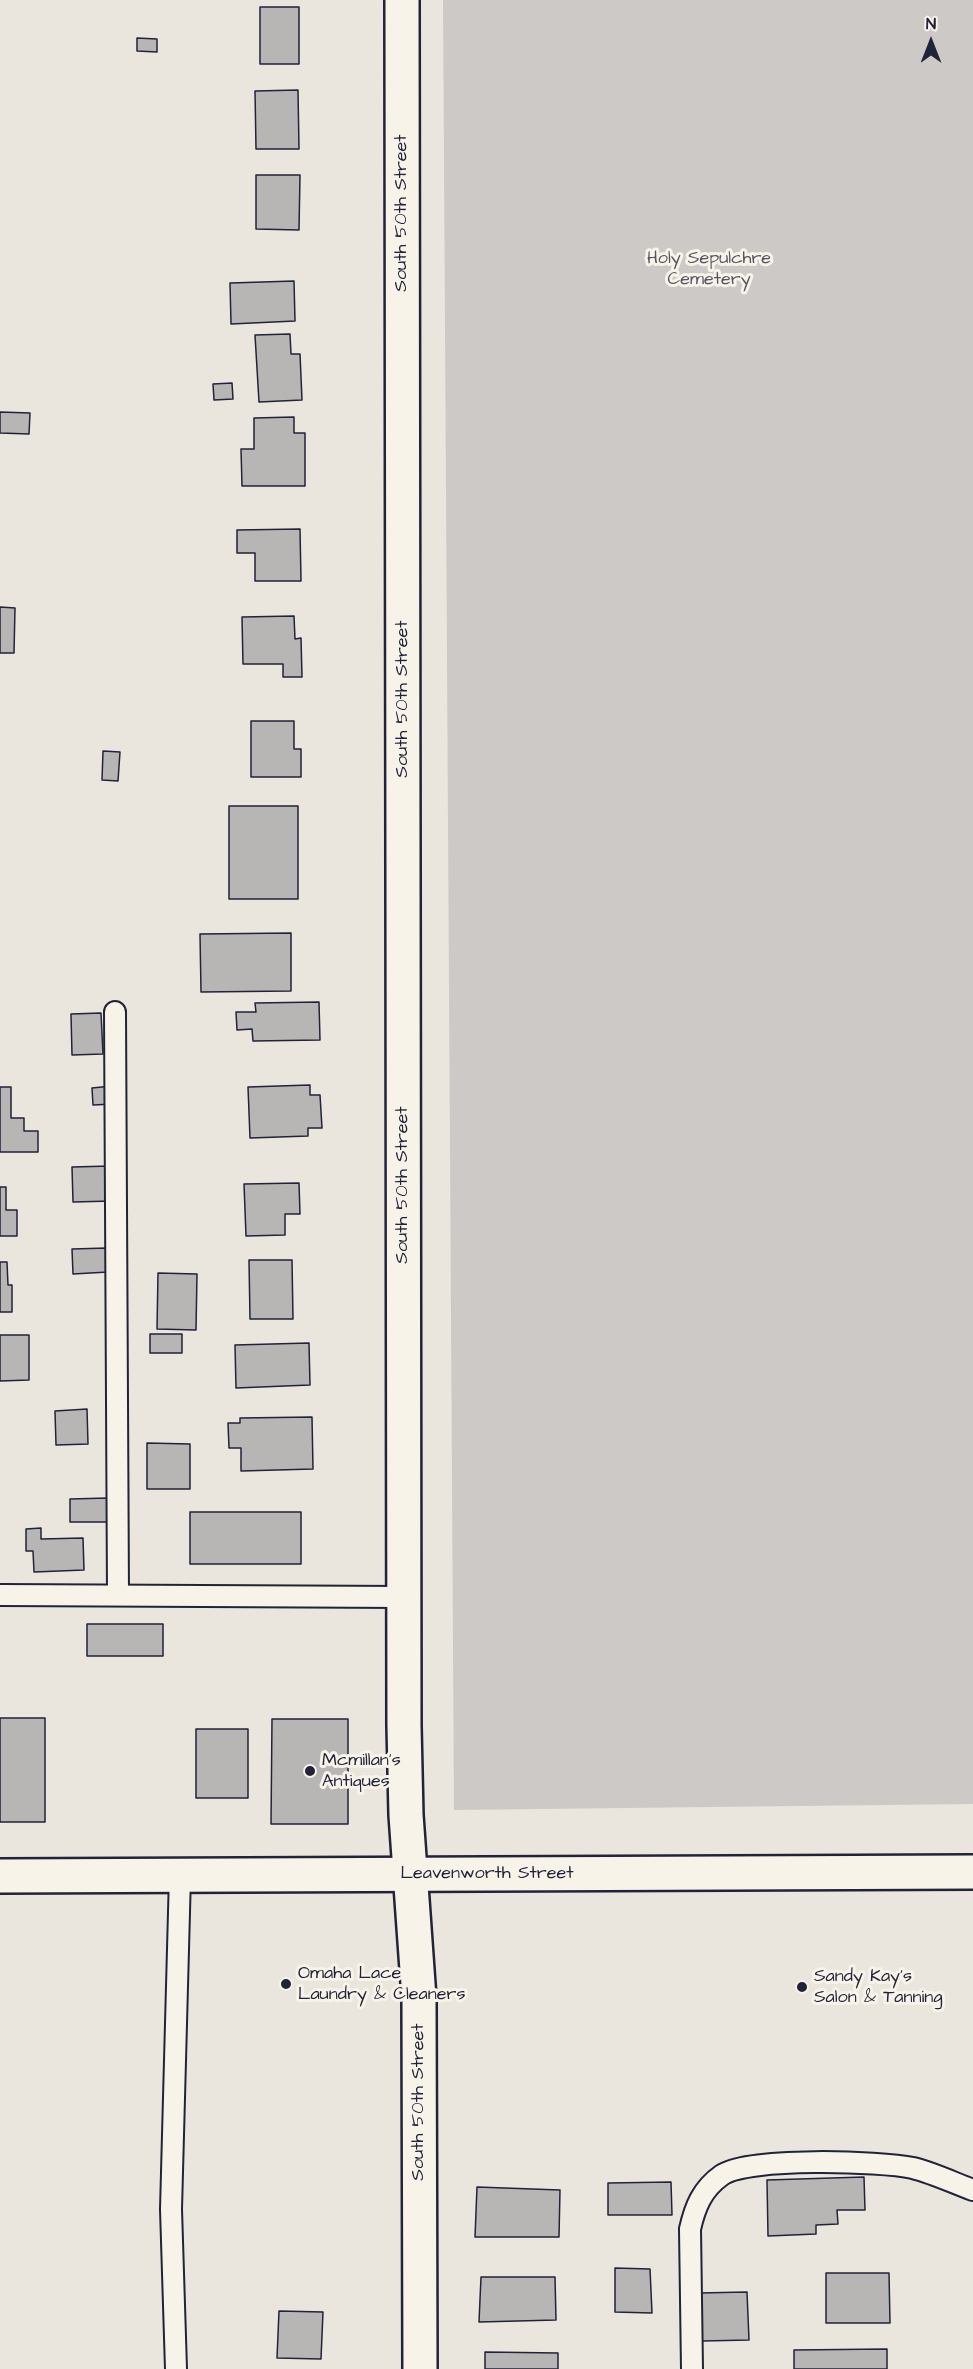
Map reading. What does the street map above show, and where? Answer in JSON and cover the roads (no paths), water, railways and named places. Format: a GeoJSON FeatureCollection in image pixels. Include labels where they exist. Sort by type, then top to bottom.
{"type":"FeatureCollection","features":[{"type":"Feature","properties":{"kind":"main road","name":"South 50th Street"},"geometry":{"type":"LineString","coordinates":[[402,0],[405,1796],[419,1998],[420,2369]]}},
{"type":"Feature","properties":{"kind":"main road","name":"Leavenworth Street"},"geometry":{"type":"LineString","coordinates":[[0,1876],[973,1872]]}},
{"type":"Feature","properties":{"kind":"lane"},"geometry":{"type":"LineString","coordinates":[[115,1012],[118,1595]]}},
{"type":"Feature","properties":{"kind":"lane"},"geometry":{"type":"LineString","coordinates":[[0,1595],[404,1597]]}},
{"type":"Feature","properties":{"kind":"lane"},"geometry":{"type":"LineString","coordinates":[[176,2369],[171,2209],[180,1875]]}},
{"type":"Feature","properties":{"kind":"lane"},"geometry":{"type":"LineString","coordinates":[[692,2369],[690,2229],[694,2211],[702,2195],[724,2174],[759,2165],[872,2164],[913,2168],[973,2190]]}},
{"type":"Feature","properties":{"kind":"place","name":"Mcmillan's Antiques"},"geometry":{"type":"Point","coordinates":[310,1771]}},
{"type":"Feature","properties":{"kind":"place","name":"Omaha Lace Laundry & Cleaners"},"geometry":{"type":"Point","coordinates":[286,1984]}},
{"type":"Feature","properties":{"kind":"place","name":"Sandy Kay's Salon & Tanning"},"geometry":{"type":"Point","coordinates":[802,1987]}},
{"type":"Feature","properties":{"kind":"park label","name":"Holy Sepulchre Cemetery"},"geometry":{"type":"Point","coordinates":[709,269]}}]}
